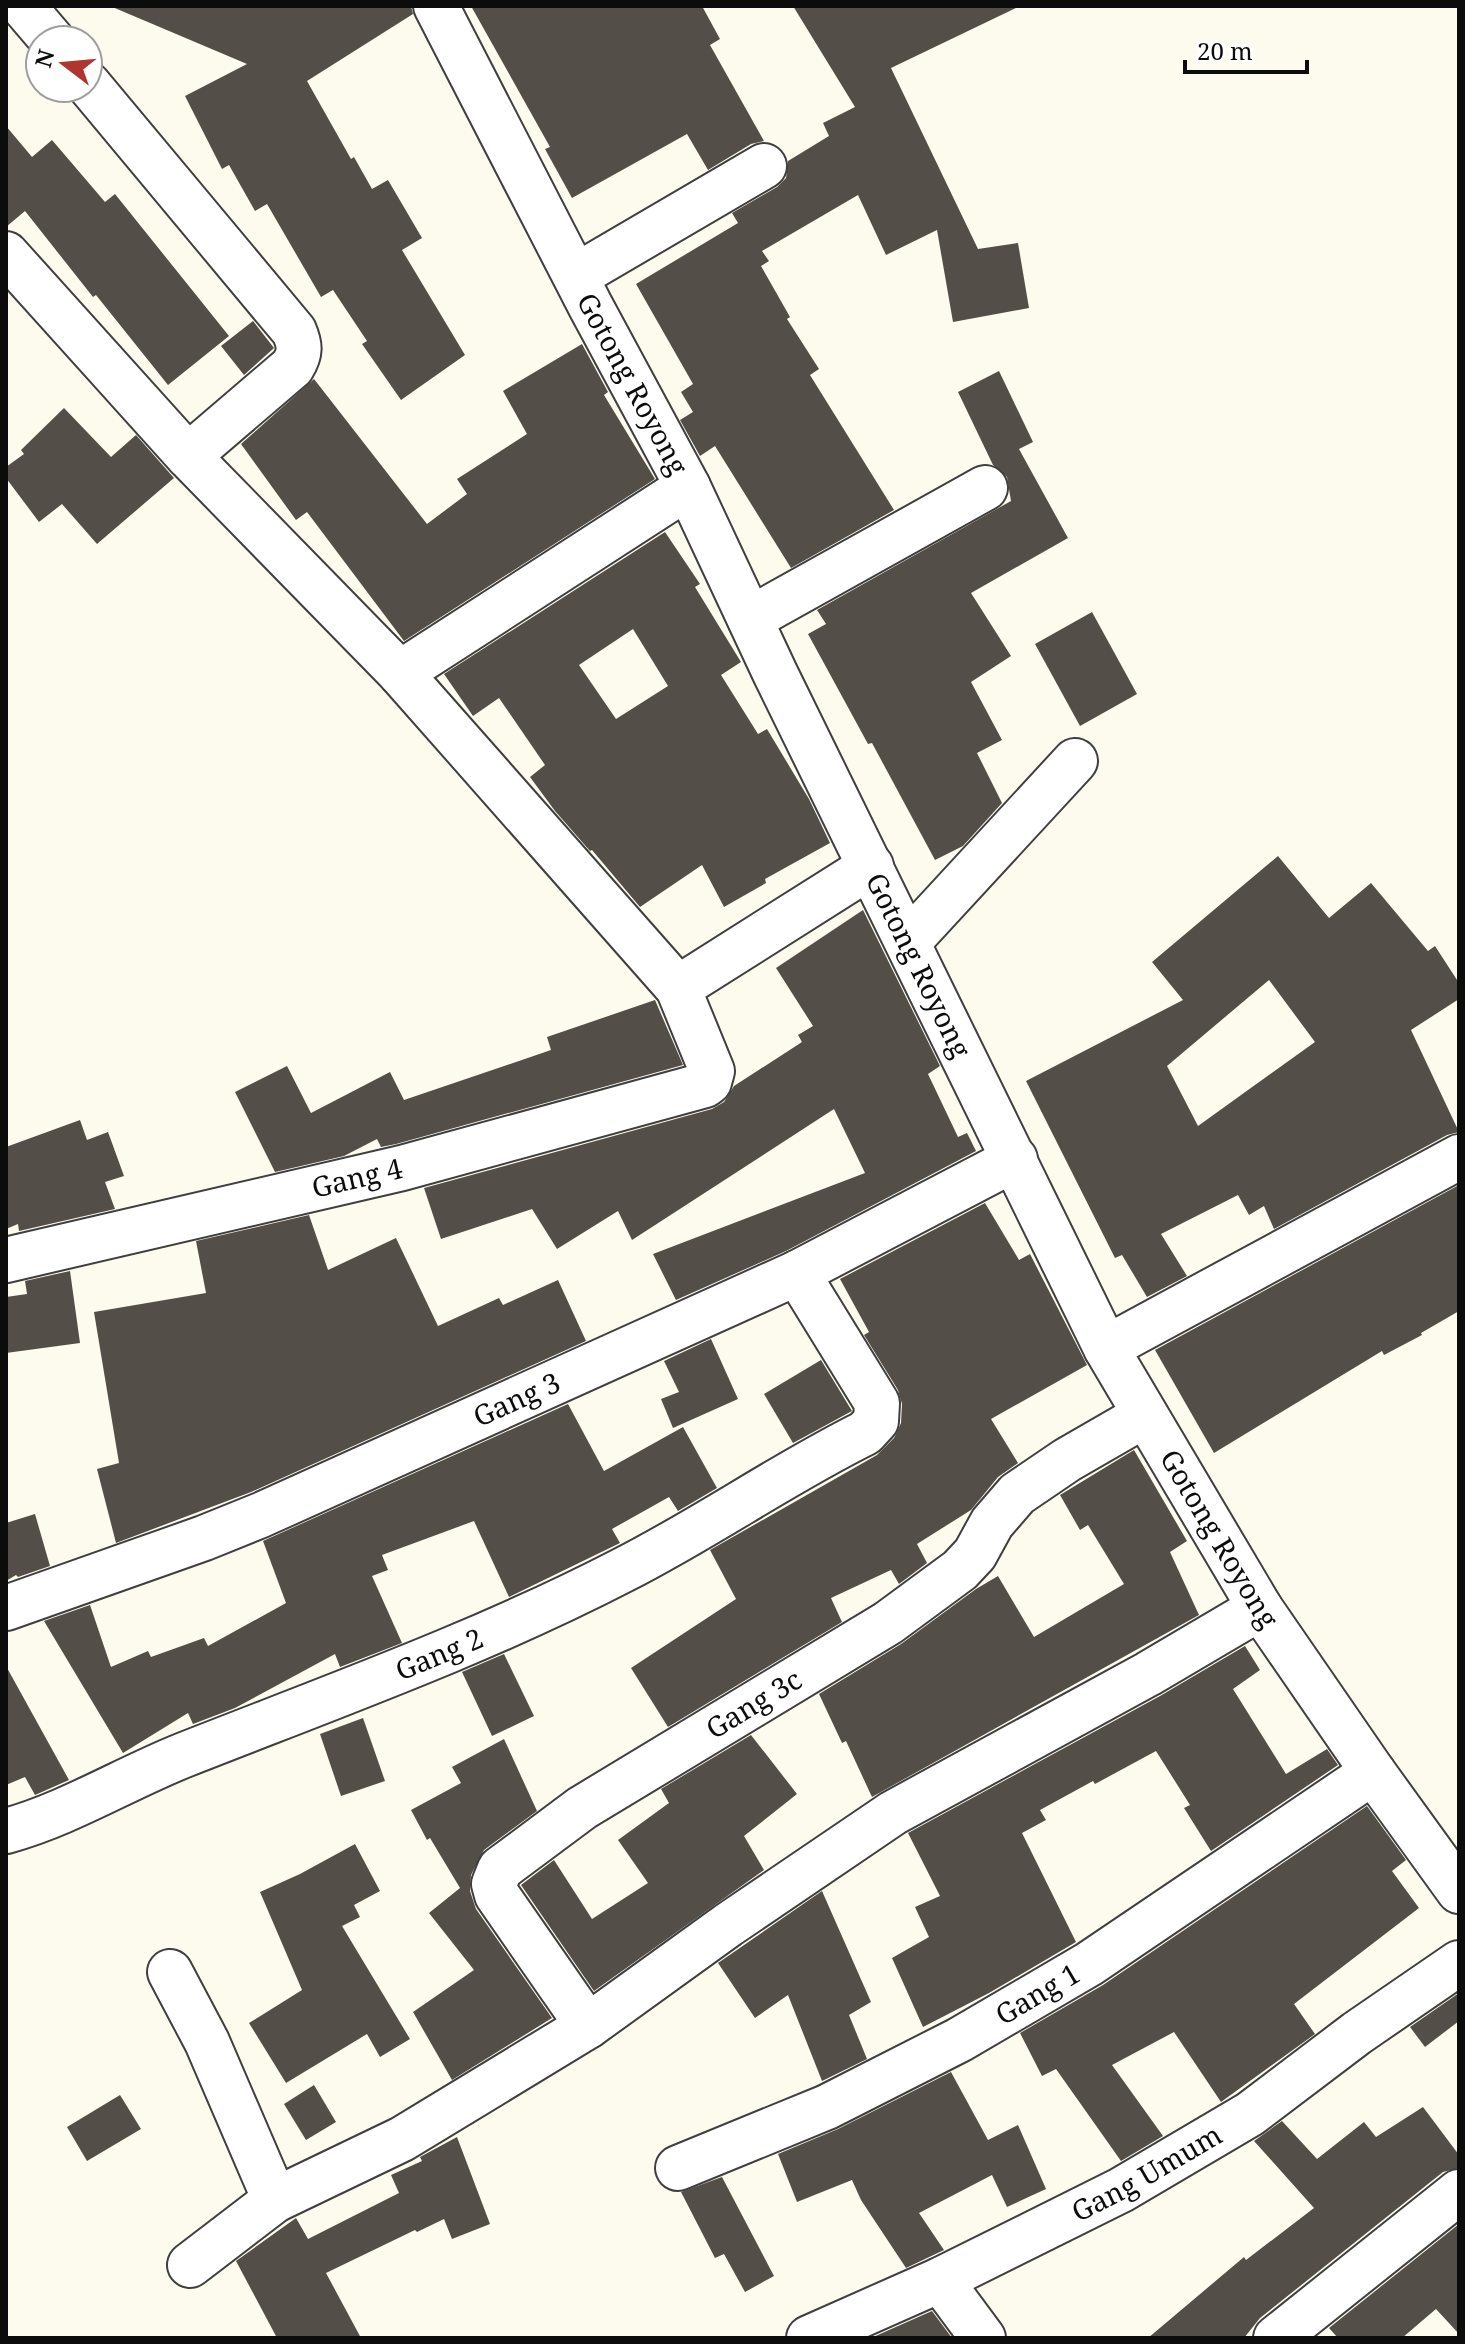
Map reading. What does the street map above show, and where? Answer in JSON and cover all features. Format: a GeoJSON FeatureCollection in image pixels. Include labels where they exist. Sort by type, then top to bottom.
{"type":"FeatureCollection","features":[{"type":"Feature","properties":{"kind":"street"},"geometry":{"type":"LineString","coordinates":[[23,6],[38,24]]}},
{"type":"Feature","properties":{"kind":"street","name":"Gotong Royong"},"geometry":{"type":"LineString","coordinates":[[436,6],[688,487],[1106,1348],[1260,1608],[1459,1891]]}},
{"type":"Feature","properties":{"kind":"street"},"geometry":{"type":"LineString","coordinates":[[104,103],[294,331],[299,343],[297,360],[292,367],[188,456]]}},
{"type":"Feature","properties":{"kind":"street"},"geometry":{"type":"LineString","coordinates":[[576,276],[764,166]]}},
{"type":"Feature","properties":{"kind":"street"},"geometry":{"type":"LineString","coordinates":[[6,254],[188,456],[400,673],[678,988],[871,866]]}},
{"type":"Feature","properties":{"kind":"street"},"geometry":{"type":"LineString","coordinates":[[400,673],[688,487]]}},
{"type":"Feature","properties":{"kind":"street"},"geometry":{"type":"LineString","coordinates":[[750,619],[985,488]]}},
{"type":"Feature","properties":{"kind":"street"},"geometry":{"type":"LineString","coordinates":[[908,942],[1075,761]]}},
{"type":"Feature","properties":{"kind":"street","name":"Gang 4"},"geometry":{"type":"LineString","coordinates":[[6,1260],[402,1168],[705,1085],[711,1079],[711,1066],[678,988]]}},
{"type":"Feature","properties":{"kind":"street"},"geometry":{"type":"LineString","coordinates":[[1106,1348],[1459,1157]]}},
{"type":"Feature","properties":{"kind":"street","name":"Gang 3"},"geometry":{"type":"LineString","coordinates":[[6,1608],[261,1515],[797,1273],[1015,1159]]}},
{"type":"Feature","properties":{"kind":"street","name":"Gang 2"},"geometry":{"type":"LineString","coordinates":[[6,1831],[90,1799],[167,1762],[517,1622],[626,1569],[873,1426],[877,1403],[797,1273]]}},
{"type":"Feature","properties":{"kind":"street","name":"Gang 3c"},"geometry":{"type":"LineString","coordinates":[[588,2026],[497,1895],[494,1884],[500,1869],[582,1808],[888,1623],[960,1570],[975,1554],[992,1523],[1017,1494],[1067,1460],[1145,1415]]}},
{"type":"Feature","properties":{"kind":"street"},"geometry":{"type":"LineString","coordinates":[[190,2265],[275,2200],[402,2139],[588,2026],[728,1925],[893,1813],[1148,1674],[1260,1608]]}},
{"type":"Feature","properties":{"kind":"street","name":"Gang 1"},"geometry":{"type":"LineString","coordinates":[[678,2168],[827,2107],[959,2040],[1089,1964],[1373,1772]]}},
{"type":"Feature","properties":{"kind":"street","name":"Gang Umum"},"geometry":{"type":"LineString","coordinates":[[809,2338],[940,2280],[1121,2190],[1250,2114],[1357,2033],[1459,1963]]}},
{"type":"Feature","properties":{"kind":"street"},"geometry":{"type":"LineString","coordinates":[[170,1972],[207,2042],[275,2200]]}},
{"type":"Feature","properties":{"kind":"street"},"geometry":{"type":"LineString","coordinates":[[1276,2338],[1459,2192]]}},
{"type":"Feature","properties":{"kind":"street"},"geometry":{"type":"LineString","coordinates":[[940,2280],[983,2338]]}},
{"type":"Feature","properties":{"kind":"building"},"geometry":{"type":"Polygon","coordinates":[[[110,6],[411,6],[413,14],[307,81],[351,159],[354,157],[372,189],[388,180],[422,238],[402,250],[465,355],[401,400],[362,344],[367,341],[333,290],[321,297],[267,204],[255,211],[229,165],[222,169],[185,96],[247,64],[110,6]]]}},
{"type":"Feature","properties":{"kind":"building"},"geometry":{"type":"Polygon","coordinates":[[[471,6],[702,6],[720,39],[710,45],[764,141],[751,144],[708,170],[687,134],[572,198],[545,149],[550,147],[471,6]]]}},
{"type":"Feature","properties":{"kind":"building"},"geometry":{"type":"Polygon","coordinates":[[[793,6],[1020,6],[891,68],[978,249],[1018,243],[1029,308],[953,322],[937,230],[886,255],[858,195],[762,251],[769,261],[761,266],[790,317],[787,319],[819,369],[810,375],[894,510],[791,568],[715,446],[700,456],[680,420],[693,412],[681,392],[693,384],[636,284],[738,223],[732,213],[777,187],[786,178],[788,161],[829,136],[823,123],[855,107],[793,6]]]}},
{"type":"Feature","properties":{"kind":"building"},"geometry":{"type":"Polygon","coordinates":[[[6,126],[32,157],[52,140],[105,202],[115,194],[229,336],[168,385],[25,211],[6,227],[6,126]]]}},
{"type":"Feature","properties":{"kind":"building"},"geometry":{"type":"Polygon","coordinates":[[[253,321],[274,348],[244,375],[221,346],[253,321]]]}},
{"type":"Feature","properties":{"kind":"building"},"geometry":{"type":"Polygon","coordinates":[[[582,344],[608,392],[604,395],[655,479],[404,641],[307,512],[296,520],[241,444],[314,379],[427,524],[467,494],[457,479],[527,434],[503,391],[582,344]]]}},
{"type":"Feature","properties":{"kind":"building"},"geometry":{"type":"Polygon","coordinates":[[[999,371],[1033,442],[1019,449],[1068,538],[971,593],[1011,656],[971,682],[1002,740],[977,753],[1002,803],[963,846],[935,860],[808,634],[826,624],[817,610],[1011,501],[1007,477],[993,465],[958,392],[999,371]]]}},
{"type":"Feature","properties":{"kind":"building"},"geometry":{"type":"Polygon","coordinates":[[[64,408],[111,457],[136,435],[174,478],[97,544],[62,504],[39,522],[6,478],[6,467],[24,454],[21,450],[64,408]]]}},
{"type":"Feature","properties":{"kind":"building"},"geometry":{"type":"Polygon","coordinates":[[[665,532],[700,584],[695,587],[741,662],[721,675],[758,734],[767,729],[809,799],[830,843],[765,879],[766,883],[724,907],[702,865],[640,907],[555,811],[530,777],[545,765],[499,698],[473,716],[444,674],[665,532]],[[633,629],[579,665],[616,719],[668,686],[633,629]]]}},
{"type":"Feature","properties":{"kind":"building"},"geometry":{"type":"Polygon","coordinates":[[[1092,612],[1137,694],[1080,726],[1035,644],[1092,612]]]}},
{"type":"Feature","properties":{"kind":"building"},"geometry":{"type":"Polygon","coordinates":[[[1278,856],[1329,918],[1371,883],[1428,951],[1435,946],[1459,983],[1459,999],[1411,1030],[1459,1132],[1447,1135],[1274,1229],[1264,1206],[1249,1215],[1238,1195],[1161,1234],[1187,1276],[1147,1297],[1122,1255],[1115,1258],[1026,1081],[1183,1000],[1152,962],[1278,856]],[[1269,980],[1167,1066],[1198,1126],[1315,1042],[1269,980]]]}},
{"type":"Feature","properties":{"kind":"building"},"geometry":{"type":"Polygon","coordinates":[[[863,910],[940,1066],[928,1074],[958,1137],[967,1133],[976,1151],[786,1251],[676,1300],[653,1254],[865,1173],[834,1109],[632,1240],[618,1211],[557,1249],[532,1209],[441,1239],[424,1188],[712,1109],[724,1102],[734,1086],[802,1042],[798,1035],[813,1026],[776,968],[863,910]]]}},
{"type":"Feature","properties":{"kind":"building"},"geometry":{"type":"Polygon","coordinates":[[[655,1000],[683,1065],[396,1144],[381,1147],[377,1139],[344,1156],[275,1172],[235,1092],[287,1066],[311,1113],[390,1072],[404,1100],[551,1050],[547,1037],[655,1000]]]}},
{"type":"Feature","properties":{"kind":"building"},"geometry":{"type":"Polygon","coordinates":[[[80,1120],[87,1140],[108,1132],[124,1176],[105,1182],[115,1209],[19,1231],[18,1224],[6,1229],[6,1147],[80,1120]]]}},
{"type":"Feature","properties":{"kind":"building"},"geometry":{"type":"Polygon","coordinates":[[[1459,1185],[1459,1311],[1384,1355],[1382,1351],[1214,1453],[1155,1350],[1459,1185]]]}},
{"type":"Feature","properties":{"kind":"building"},"geometry":{"type":"Polygon","coordinates":[[[985,1203],[1019,1260],[1030,1254],[1087,1365],[991,1419],[1018,1463],[998,1477],[971,1510],[917,1544],[927,1563],[899,1584],[891,1570],[831,1598],[842,1622],[668,1727],[631,1668],[736,1599],[710,1550],[877,1455],[894,1438],[901,1423],[902,1404],[898,1390],[864,1335],[869,1332],[840,1279],[985,1203]]]}},
{"type":"Feature","properties":{"kind":"building"},"geometry":{"type":"Polygon","coordinates":[[[309,1215],[328,1270],[396,1238],[438,1326],[499,1298],[503,1305],[558,1280],[586,1341],[251,1492],[116,1543],[97,1469],[119,1463],[94,1312],[206,1293],[196,1241],[309,1215]]]}},
{"type":"Feature","properties":{"kind":"building"},"geometry":{"type":"Polygon","coordinates":[[[70,1271],[80,1343],[6,1353],[6,1297],[27,1294],[25,1281],[70,1271]]]}},
{"type":"Feature","properties":{"kind":"building"},"geometry":{"type":"Polygon","coordinates":[[[711,1339],[738,1399],[673,1428],[661,1399],[679,1392],[664,1361],[711,1339]]]}},
{"type":"Feature","properties":{"kind":"building"},"geometry":{"type":"Polygon","coordinates":[[[821,1360],[852,1411],[793,1443],[764,1394],[821,1360]]]}},
{"type":"Feature","properties":{"kind":"building"},"geometry":{"type":"Polygon","coordinates":[[[568,1404],[604,1471],[683,1427],[717,1488],[678,1511],[669,1497],[612,1529],[620,1543],[509,1597],[474,1521],[382,1555],[388,1570],[372,1576],[402,1643],[340,1667],[335,1654],[235,1708],[193,1724],[188,1713],[123,1753],[44,1621],[90,1605],[111,1667],[148,1651],[151,1657],[204,1638],[208,1646],[286,1603],[263,1541],[568,1404]]]}},
{"type":"Feature","properties":{"kind":"building"},"geometry":{"type":"Polygon","coordinates":[[[1134,1450],[1187,1541],[1170,1552],[1199,1615],[872,1797],[846,1741],[842,1743],[819,1694],[901,1644],[998,1576],[1034,1637],[1124,1584],[1088,1525],[1080,1530],[1060,1495],[1134,1450]]]}},
{"type":"Feature","properties":{"kind":"building"},"geometry":{"type":"Polygon","coordinates":[[[35,1514],[50,1566],[18,1577],[16,1575],[6,1581],[6,1523],[35,1514]]]}},
{"type":"Feature","properties":{"kind":"building"},"geometry":{"type":"Polygon","coordinates":[[[1245,1646],[1260,1670],[1233,1689],[1286,1774],[1327,1749],[1338,1765],[1211,1851],[1184,1808],[1190,1805],[1156,1751],[1040,1810],[1046,1820],[1022,1833],[1076,1942],[923,2027],[892,1958],[929,1937],[915,1907],[940,1896],[908,1833],[1160,1696],[1245,1646]]]}},
{"type":"Feature","properties":{"kind":"building"},"geometry":{"type":"Polygon","coordinates":[[[504,1654],[534,1716],[492,1736],[462,1672],[504,1654]]]}},
{"type":"Feature","properties":{"kind":"building"},"geometry":{"type":"Polygon","coordinates":[[[6,1666],[69,1780],[35,1795],[25,1777],[6,1785],[6,1666]]]}},
{"type":"Feature","properties":{"kind":"building"},"geometry":{"type":"Polygon","coordinates":[[[363,1718],[385,1781],[341,1796],[320,1734],[363,1718]]]}},
{"type":"Feature","properties":{"kind":"building"},"geometry":{"type":"Polygon","coordinates":[[[751,1735],[797,1794],[744,1836],[764,1870],[594,1991],[521,1885],[554,1860],[592,1919],[648,1883],[618,1840],[669,1803],[661,1789],[751,1735]]]}},
{"type":"Feature","properties":{"kind":"building"},"geometry":{"type":"Polygon","coordinates":[[[504,1739],[537,1811],[484,1850],[471,1875],[470,1891],[476,1909],[552,2018],[452,2080],[413,2012],[474,1970],[429,1913],[460,1888],[430,1838],[427,1840],[411,1810],[461,1783],[452,1767],[504,1739]]]}},
{"type":"Feature","properties":{"kind":"building"},"geometry":{"type":"Polygon","coordinates":[[[1367,1806],[1406,1860],[1392,1871],[1419,1908],[1294,2004],[1315,2034],[1221,2102],[1174,2032],[1112,2065],[1163,2136],[1121,2161],[1056,2069],[1042,2076],[1020,2033],[1103,1985],[1367,1806]]]}},
{"type":"Feature","properties":{"kind":"building"},"geometry":{"type":"Polygon","coordinates":[[[355,1844],[380,1891],[354,1905],[360,1917],[342,1926],[410,2039],[380,2057],[367,2034],[286,2083],[249,2023],[302,1990],[260,1892],[355,1844]]]}},
{"type":"Feature","properties":{"kind":"building"},"geometry":{"type":"Polygon","coordinates":[[[822,1891],[871,2002],[849,2015],[867,2059],[822,2081],[788,1995],[755,2018],[718,1963],[822,1891]]]}},
{"type":"Feature","properties":{"kind":"building"},"geometry":{"type":"Polygon","coordinates":[[[1459,1993],[1459,2021],[1425,2047],[1410,2027],[1459,1993]]]}},
{"type":"Feature","properties":{"kind":"building"},"geometry":{"type":"Polygon","coordinates":[[[951,2072],[988,2140],[1018,2125],[1046,2189],[1007,2207],[992,2175],[919,2213],[944,2250],[906,2268],[861,2200],[852,2180],[797,2202],[778,2154],[838,2129],[951,2072]]]}},
{"type":"Feature","properties":{"kind":"building"},"geometry":{"type":"Polygon","coordinates":[[[314,2085],[336,2122],[306,2140],[284,2104],[314,2085]]]}},
{"type":"Feature","properties":{"kind":"building"},"geometry":{"type":"Polygon","coordinates":[[[120,2095],[141,2129],[87,2161],[67,2127],[120,2095]]]}},
{"type":"Feature","properties":{"kind":"building"},"geometry":{"type":"Polygon","coordinates":[[[1423,2107],[1459,2155],[1459,2168],[1443,2172],[1260,2318],[1244,2338],[1148,2338],[1244,2257],[1246,2260],[1314,2208],[1254,2141],[1282,2121],[1317,2159],[1364,2122],[1376,2137],[1423,2107]]]}},
{"type":"Feature","properties":{"kind":"building"},"geometry":{"type":"Polygon","coordinates":[[[457,2137],[490,2224],[452,2239],[444,2219],[326,2273],[361,2338],[277,2338],[236,2261],[296,2218],[308,2239],[399,2193],[391,2175],[422,2161],[420,2157],[457,2137]]]}},
{"type":"Feature","properties":{"kind":"building"},"geometry":{"type":"Polygon","coordinates":[[[722,2177],[774,2276],[745,2292],[724,2254],[715,2258],[681,2192],[722,2177]]]}},
{"type":"Feature","properties":{"kind":"building"},"geometry":{"type":"Polygon","coordinates":[[[1459,2224],[1459,2334],[1436,2309],[1402,2338],[1338,2338],[1329,2328],[1459,2224]]]}},
{"type":"Feature","properties":{"kind":"building"},"geometry":{"type":"Polygon","coordinates":[[[932,2311],[952,2338],[871,2338],[932,2311]]]}}]}
